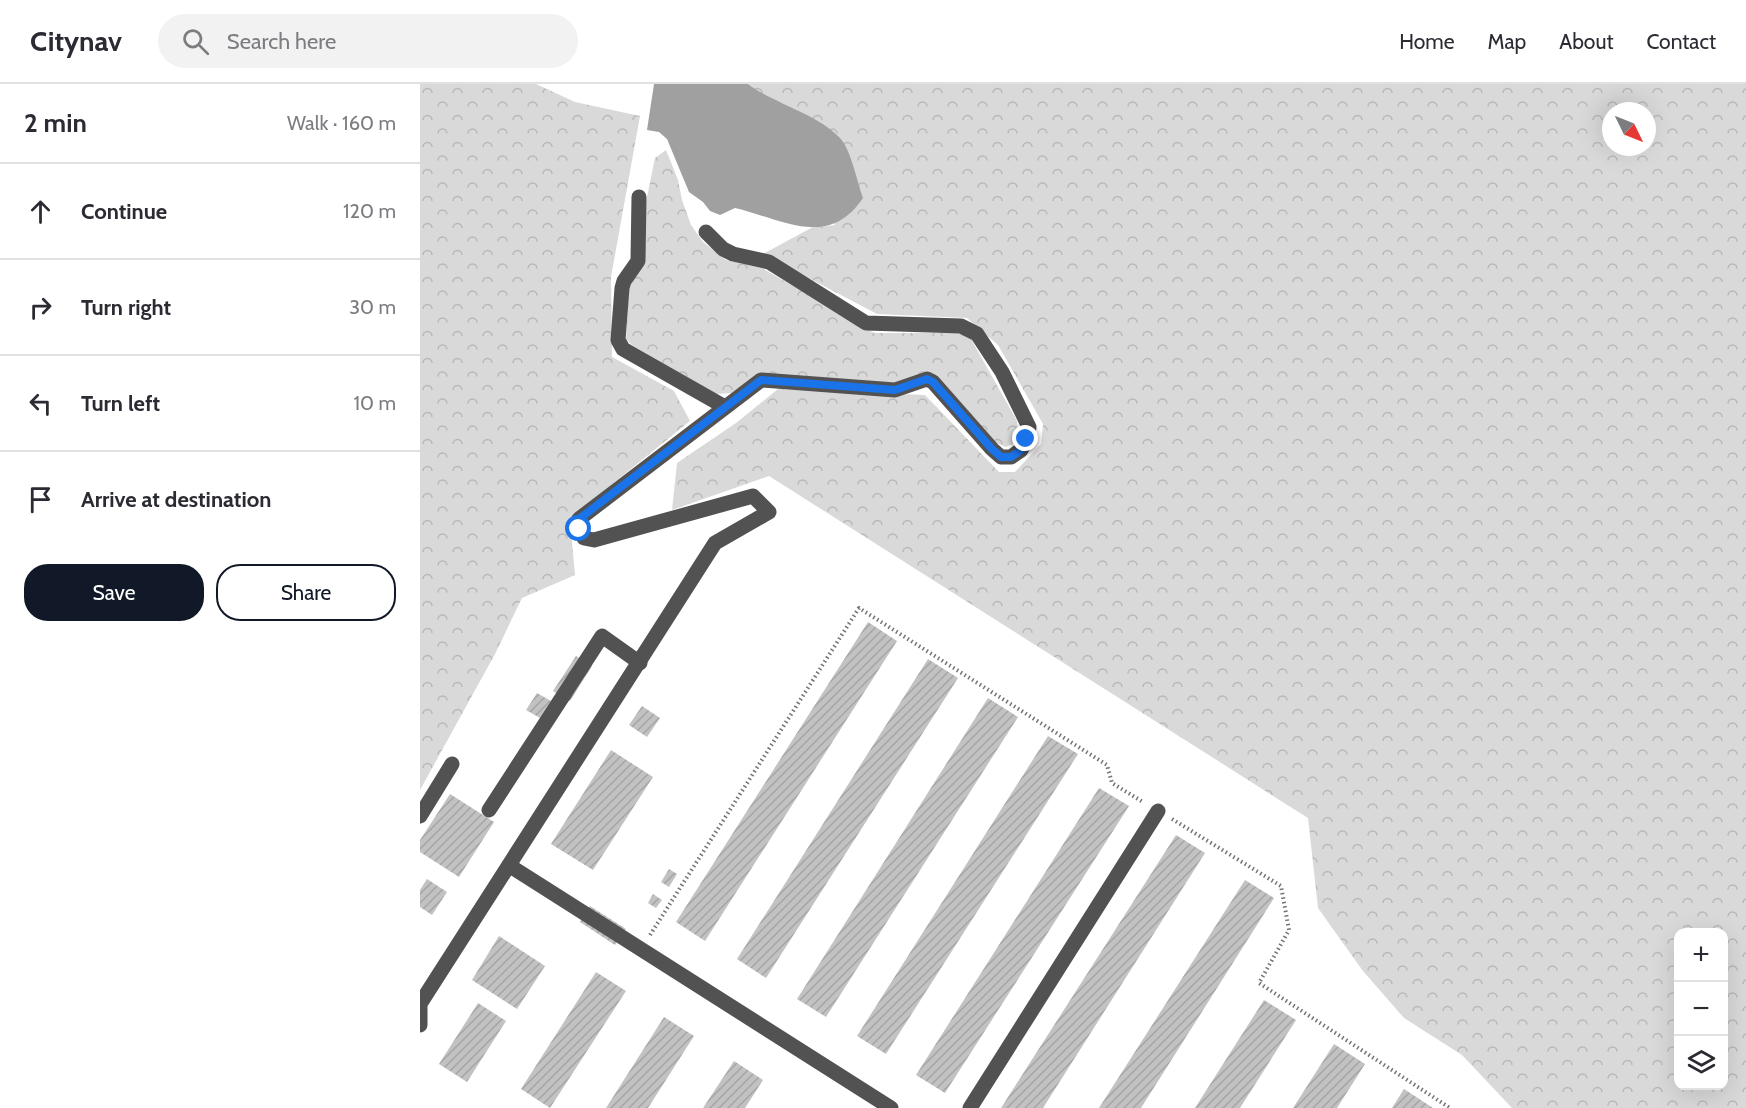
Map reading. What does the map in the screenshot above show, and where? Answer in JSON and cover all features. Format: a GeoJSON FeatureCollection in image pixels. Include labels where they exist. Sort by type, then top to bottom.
{"type":"FeatureCollection","features":[{"type":"Feature","properties":{"kind":"lane"},"geometry":{"type":"LineString","coordinates":[[639,197],[638,261],[624,281],[618,340],[623,349],[725,407]]}},
{"type":"Feature","properties":{"kind":"lane"},"geometry":{"type":"LineString","coordinates":[[420,1025],[420,1004],[715,543],[770,512],[753,496],[594,540],[584,538],[579,529],[579,519],[761,380],[895,390],[927,379],[933,382],[1001,457],[1011,457],[1021,450],[1026,439],[1029,427],[1002,372],[977,334],[962,326],[866,323],[769,262],[733,254],[723,249],[706,232]]}},
{"type":"Feature","properties":{"kind":"lane"},"geometry":{"type":"LineString","coordinates":[[489,810],[602,636],[640,663]]}},
{"type":"Feature","properties":{"kind":"lane"},"geometry":{"type":"LineString","coordinates":[[420,816],[452,764]]}},
{"type":"Feature","properties":{"kind":"lane"},"geometry":{"type":"LineString","coordinates":[[970,1108],[1158,811]]}},
{"type":"Feature","properties":{"kind":"lane"},"geometry":{"type":"LineString","coordinates":[[510,866],[891,1108]]}},
{"type":"Feature","properties":{"kind":"path"},"geometry":{"type":"LineString","coordinates":[[641,950],[859,608],[1107,765],[1112,783],[1281,886],[1288,930],[1259,982],[1450,1108]]}},
{"type":"Feature","properties":{"kind":"green space"},"geometry":{"type":"Polygon","coordinates":[[[420,84],[536,84],[575,102],[640,116],[611,277],[612,357],[674,391],[690,421],[574,515],[571,531],[575,575],[522,598],[495,654],[420,790],[420,84]]]}},
{"type":"Feature","properties":{"kind":"green space"},"geometry":{"type":"Polygon","coordinates":[[[748,84],[1746,84],[1746,1108],[1512,1108],[1462,1055],[1404,1018],[1363,971],[1318,908],[1308,818],[769,476],[672,510],[677,463],[736,423],[778,389],[925,395],[999,472],[1015,472],[1041,444],[1043,424],[998,345],[967,318],[877,314],[763,254],[811,228],[835,225],[760,93],[748,84]]]}},
{"type":"Feature","properties":{"kind":"green space"},"geometry":{"type":"Polygon","coordinates":[[[666,150],[678,180],[691,225],[703,242],[726,260],[762,268],[874,333],[959,333],[971,339],[1017,421],[1018,433],[1014,443],[1006,447],[996,443],[937,375],[924,374],[895,384],[761,373],[732,393],[716,394],[632,345],[626,339],[629,285],[655,158],[666,150]]]}},
{"type":"Feature","properties":{"kind":"shaded area"},"geometry":{"type":"Polygon","coordinates":[[[654,84],[748,84],[820,122],[844,143],[863,198],[849,214],[835,223],[820,227],[804,227],[735,208],[720,215],[710,211],[703,202],[689,192],[667,139],[659,132],[647,130],[654,84]]]}},
{"type":"Feature","properties":{"kind":"building"},"geometry":{"type":"Polygon","coordinates":[[[868,622],[897,641],[705,941],[676,922],[868,622]]]}},
{"type":"Feature","properties":{"kind":"building"},"geometry":{"type":"Polygon","coordinates":[[[576,656],[592,666],[570,701],[553,691],[576,656]]]}},
{"type":"Feature","properties":{"kind":"building"},"geometry":{"type":"Polygon","coordinates":[[[928,659],[958,678],[766,978],[737,959],[928,659]]]}},
{"type":"Feature","properties":{"kind":"building"},"geometry":{"type":"Polygon","coordinates":[[[537,693],[551,701],[540,718],[526,710],[537,693]]]}},
{"type":"Feature","properties":{"kind":"building"},"geometry":{"type":"Polygon","coordinates":[[[988,698],[1018,717],[826,1017],[797,999],[988,698]]]}},
{"type":"Feature","properties":{"kind":"building"},"geometry":{"type":"Polygon","coordinates":[[[642,706],[660,718],[647,737],[629,725],[642,706]]]}},
{"type":"Feature","properties":{"kind":"building"},"geometry":{"type":"Polygon","coordinates":[[[1048,736],[1078,754],[886,1054],[857,1036],[1048,736]]]}},
{"type":"Feature","properties":{"kind":"building"},"geometry":{"type":"Polygon","coordinates":[[[611,750],[653,777],[593,870],[551,844],[611,750]]]}},
{"type":"Feature","properties":{"kind":"building"},"geometry":{"type":"Polygon","coordinates":[[[1099,788],[1129,806],[945,1093],[916,1075],[1099,788]]]}},
{"type":"Feature","properties":{"kind":"building"},"geometry":{"type":"Polygon","coordinates":[[[450,794],[494,822],[459,877],[420,852],[420,840],[450,794]]]}},
{"type":"Feature","properties":{"kind":"building"},"geometry":{"type":"Polygon","coordinates":[[[1176,835],[1205,853],[1043,1108],[1001,1108],[1176,835]]]}},
{"type":"Feature","properties":{"kind":"building"},"geometry":{"type":"Polygon","coordinates":[[[669,869],[677,874],[669,887],[661,882],[669,869]]]}},
{"type":"Feature","properties":{"kind":"building"},"geometry":{"type":"Polygon","coordinates":[[[427,879],[447,892],[432,915],[420,907],[420,890],[427,879]]]}},
{"type":"Feature","properties":{"kind":"building"},"geometry":{"type":"Polygon","coordinates":[[[1245,880],[1274,898],[1141,1108],[1099,1108],[1245,880]]]}},
{"type":"Feature","properties":{"kind":"building"},"geometry":{"type":"Polygon","coordinates":[[[653,894],[662,900],[656,908],[648,903],[653,894]]]}},
{"type":"Feature","properties":{"kind":"building"},"geometry":{"type":"Polygon","coordinates":[[[590,906],[626,929],[615,945],[580,922],[590,906]]]}},
{"type":"Feature","properties":{"kind":"building"},"geometry":{"type":"Polygon","coordinates":[[[499,936],[545,966],[517,1009],[472,980],[499,936]]]}},
{"type":"Feature","properties":{"kind":"building"},"geometry":{"type":"Polygon","coordinates":[[[596,972],[626,991],[550,1108],[521,1089],[596,972]]]}},
{"type":"Feature","properties":{"kind":"building"},"geometry":{"type":"Polygon","coordinates":[[[1264,1000],[1296,1020],[1240,1108],[1195,1108],[1264,1000]]]}},
{"type":"Feature","properties":{"kind":"building"},"geometry":{"type":"Polygon","coordinates":[[[478,1003],[506,1021],[467,1082],[439,1064],[478,1003]]]}},
{"type":"Feature","properties":{"kind":"building"},"geometry":{"type":"Polygon","coordinates":[[[664,1017],[694,1036],[648,1108],[606,1108],[664,1017]]]}},
{"type":"Feature","properties":{"kind":"building"},"geometry":{"type":"Polygon","coordinates":[[[1334,1044],[1365,1064],[1337,1108],[1293,1108],[1334,1044]]]}},
{"type":"Feature","properties":{"kind":"building"},"geometry":{"type":"Polygon","coordinates":[[[734,1061],[763,1080],[745,1108],[703,1108],[734,1061]]]}},
{"type":"Feature","properties":{"kind":"building"},"geometry":{"type":"Polygon","coordinates":[[[1404,1089],[1433,1108],[1392,1108],[1404,1089]]]}},
{"type":"Feature","properties":{"kind":"route"},"geometry":{"type":"LineString","coordinates":[[579,529],[579,519],[761,380],[895,390],[927,379],[933,382],[1001,457],[1011,457],[1021,450],[1026,439]]}}]}
